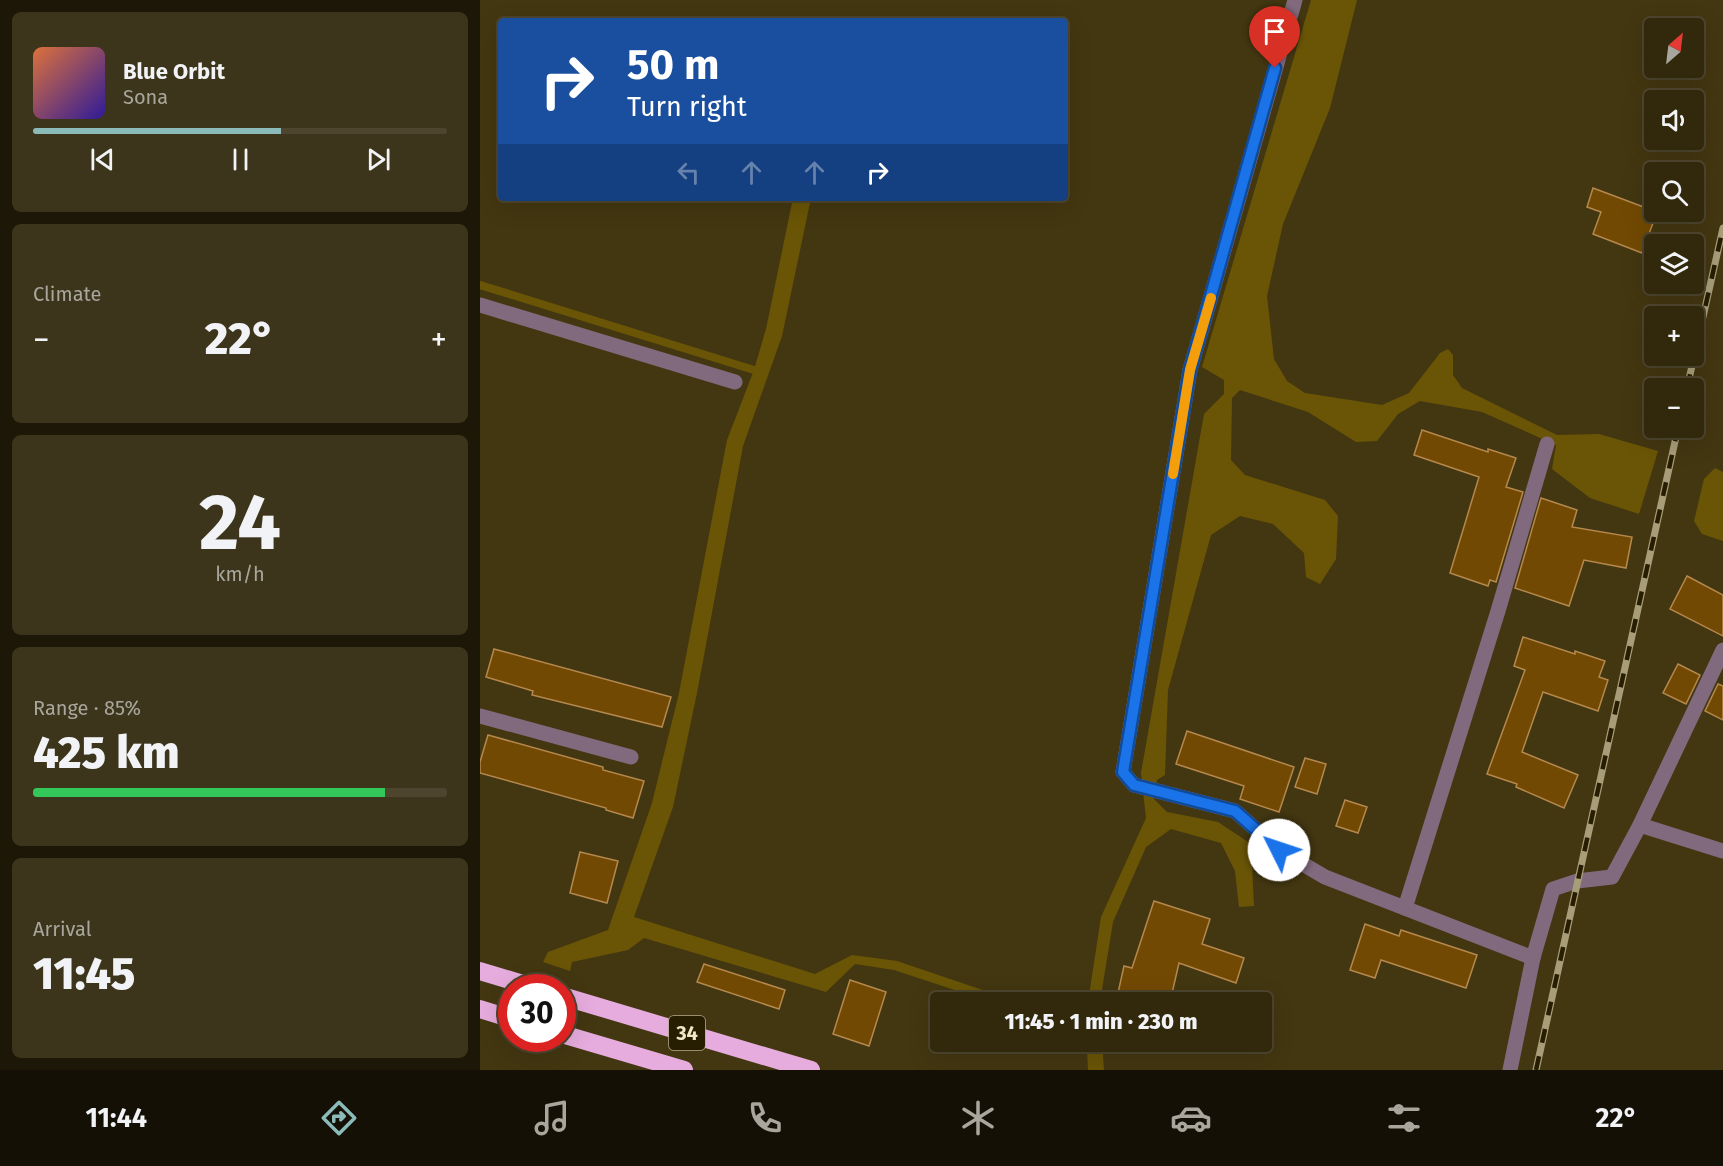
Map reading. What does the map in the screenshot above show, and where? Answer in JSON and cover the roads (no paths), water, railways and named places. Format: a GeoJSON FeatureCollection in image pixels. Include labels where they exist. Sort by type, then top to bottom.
{"type":"FeatureCollection","features":[{"type":"Feature","properties":{"kind":"highway"},"geometry":{"type":"LineString","coordinates":[[480,971],[498,976]]}},
{"type":"Feature","properties":{"kind":"highway","name":"34"},"geometry":{"type":"LineString","coordinates":[[576,1000],[811,1070]]}},
{"type":"Feature","properties":{"kind":"highway"},"geometry":{"type":"LineString","coordinates":[[480,1009],[498,1015]]}},
{"type":"Feature","properties":{"kind":"highway","name":"34"},"geometry":{"type":"LineString","coordinates":[[576,1038],[684,1070]]}},
{"type":"Feature","properties":{"kind":"street"},"geometry":{"type":"LineString","coordinates":[[1295,0],[1190,370],[1123,772],[1134,785],[1235,811],[1279,850],[1325,878],[1533,958]]}},
{"type":"Feature","properties":{"kind":"street"},"geometry":{"type":"LineString","coordinates":[[480,305],[735,382]]}},
{"type":"Feature","properties":{"kind":"street"},"geometry":{"type":"LineString","coordinates":[[1405,908],[1498,611],[1547,444]]}},
{"type":"Feature","properties":{"kind":"street"},"geometry":{"type":"LineString","coordinates":[[1510,1070],[1533,958],[1553,889],[1577,881],[1612,877],[1640,825],[1723,650]]}},
{"type":"Feature","properties":{"kind":"street"},"geometry":{"type":"LineString","coordinates":[[480,716],[630,758]]}},
{"type":"Feature","properties":{"kind":"street"},"geometry":{"type":"LineString","coordinates":[[1640,825],[1723,851]]}},
{"type":"Feature","properties":{"kind":"waterway"},"geometry":{"type":"LineString","coordinates":[[480,285],[754,370]]}},
{"type":"Feature","properties":{"kind":"railway"},"geometry":{"type":"LineString","coordinates":[[1689,378],[1723,228]]}},
{"type":"Feature","properties":{"kind":"railway"},"geometry":{"type":"LineString","coordinates":[[1536,1070],[1676,438]]}}]}
